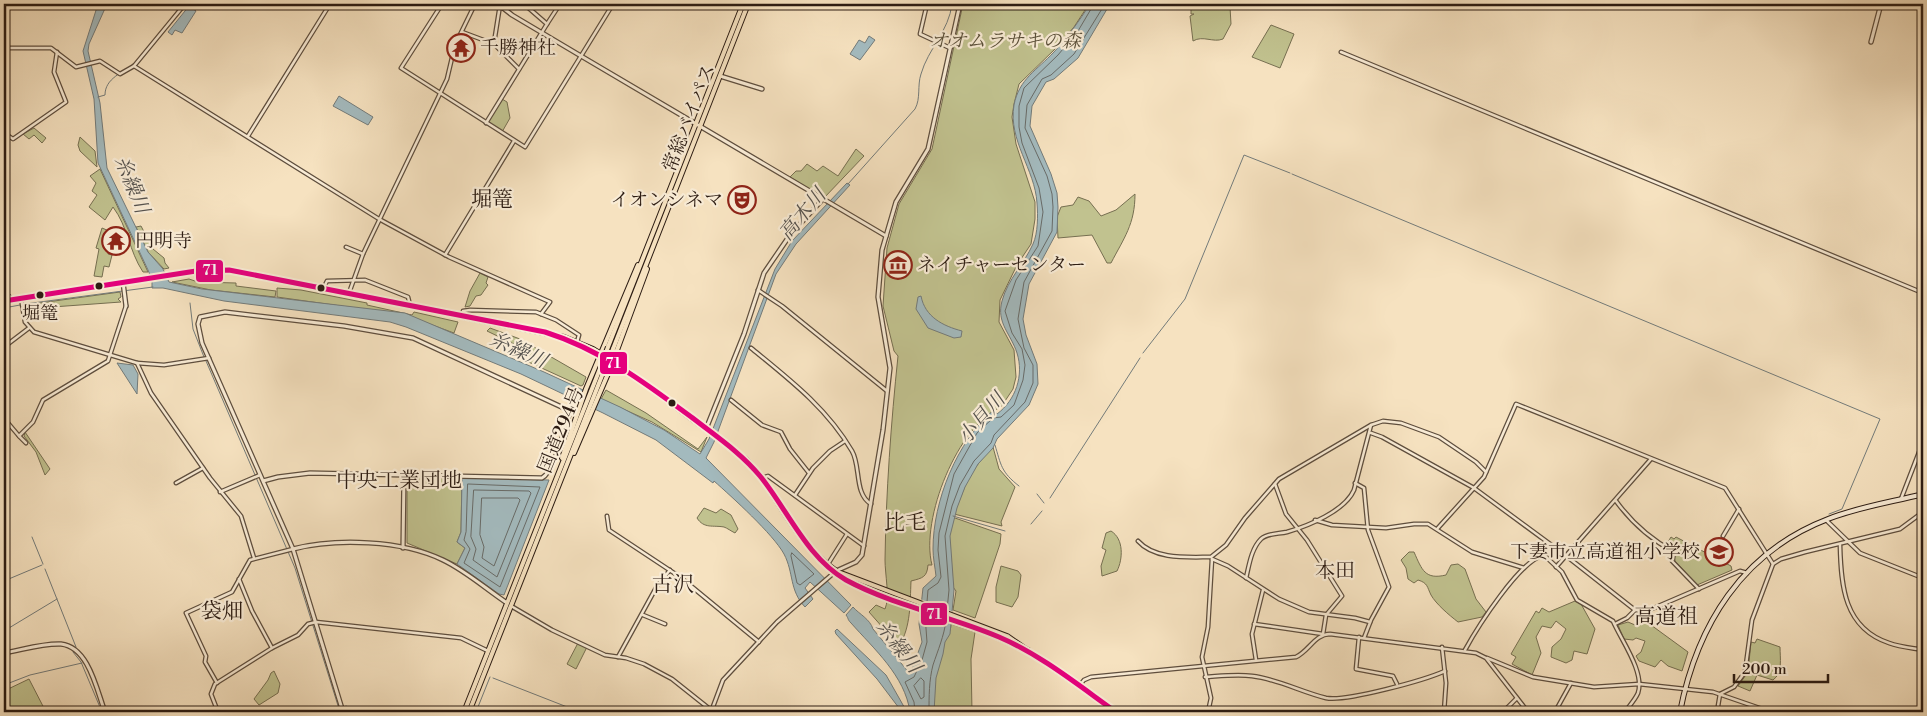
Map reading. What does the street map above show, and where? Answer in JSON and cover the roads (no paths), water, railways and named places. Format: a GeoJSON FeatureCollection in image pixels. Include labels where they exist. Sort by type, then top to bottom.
{"type":"FeatureCollection","features":[{"type":"Feature","properties":{"kind":"highway","name":"常総バイパス"},"geometry":{"type":"LineString","coordinates":[[653,241],[743,4]]}},
{"type":"Feature","properties":{"kind":"highway","name":"常総バイパス"},"geometry":{"type":"LineString","coordinates":[[683,157],[720,76],[748,4]]}},
{"type":"Feature","properties":{"kind":"highway","name":"国道294号"},"geometry":{"type":"LineString","coordinates":[[586,410],[596,393],[610,348],[653,241],[683,157]]}},
{"type":"Feature","properties":{"kind":"highway"},"geometry":{"type":"LineString","coordinates":[[557,483],[586,410],[586,389],[628,288],[653,241]]}},
{"type":"Feature","properties":{"kind":"highway"},"geometry":{"type":"LineString","coordinates":[[596,393],[613,361],[638,297],[653,241]]}},
{"type":"Feature","properties":{"kind":"highway"},"geometry":{"type":"LineString","coordinates":[[4,301],[175,274],[207,270],[229,270],[545,332],[577,342],[613,361],[746,460],[762,478],[800,534],[845,579],[883,595],[1008,636],[1116,712]]}},
{"type":"Feature","properties":{"kind":"highway"},"geometry":{"type":"LineString","coordinates":[[557,483],[586,410]]}},
{"type":"Feature","properties":{"kind":"highway","name":"国道294号"},"geometry":{"type":"LineString","coordinates":[[464,712],[557,483]]}},
{"type":"Feature","properties":{"kind":"highway","name":"国道294号"},"geometry":{"type":"LineString","coordinates":[[469,712],[557,483]]}},
{"type":"Feature","properties":{"kind":"highway"},"geometry":{"type":"LineString","coordinates":[[838,572],[980,628]]}},
{"type":"Feature","properties":{"kind":"main road"},"geometry":{"type":"LineString","coordinates":[[1680,712],[1696,653],[1708,626],[1724,599],[1746,573],[1767,554],[1794,536],[1826,520],[1923,494]]}},
{"type":"Feature","properties":{"kind":"street"},"geometry":{"type":"LineString","coordinates":[[4,48],[44,47],[57,52],[70,64],[82,66],[100,61],[118,72],[134,66],[185,4]]}},
{"type":"Feature","properties":{"kind":"street"},"geometry":{"type":"LineString","coordinates":[[248,136],[330,4]]}},
{"type":"Feature","properties":{"kind":"street"},"geometry":{"type":"LineString","coordinates":[[442,4],[401,68],[525,147],[613,4]]}},
{"type":"Feature","properties":{"kind":"street"},"geometry":{"type":"LineString","coordinates":[[349,293],[363,254],[448,75],[456,45],[476,4]]}},
{"type":"Feature","properties":{"kind":"street"},"geometry":{"type":"LineString","coordinates":[[524,4],[546,24]]}},
{"type":"Feature","properties":{"kind":"street"},"geometry":{"type":"LineString","coordinates":[[486,123],[560,4]]}},
{"type":"Feature","properties":{"kind":"street"},"geometry":{"type":"LineString","coordinates":[[926,4],[919,33],[920,36],[950,48]]}},
{"type":"Feature","properties":{"kind":"street"},"geometry":{"type":"LineString","coordinates":[[216,683],[205,662],[206,656],[186,613],[232,592],[247,563],[254,558],[290,550],[344,542],[424,552],[451,564],[511,606],[552,630],[605,655],[644,664],[670,678],[711,711],[721,683],[777,622],[800,604],[830,575],[858,560],[864,546],[888,391],[890,360],[878,297],[881,260],[886,236],[899,196],[919,167],[928,149],[960,4]]}},
{"type":"Feature","properties":{"kind":"street"},"geometry":{"type":"LineString","coordinates":[[1871,42],[1881,4]]}},
{"type":"Feature","properties":{"kind":"street"},"geometry":{"type":"LineString","coordinates":[[494,44],[499,5],[542,33],[832,206],[886,236]]}},
{"type":"Feature","properties":{"kind":"street"},"geometry":{"type":"LineString","coordinates":[[462,32],[494,44],[519,69]]}},
{"type":"Feature","properties":{"kind":"street"},"geometry":{"type":"LineString","coordinates":[[4,133],[13,140],[66,102],[54,72],[57,52]]}},
{"type":"Feature","properties":{"kind":"street"},"geometry":{"type":"LineString","coordinates":[[1341,52],[1923,293]]}},
{"type":"Feature","properties":{"kind":"street"},"geometry":{"type":"LineString","coordinates":[[134,66],[380,219],[445,255],[550,302],[541,314]]}},
{"type":"Feature","properties":{"kind":"street"},"geometry":{"type":"LineString","coordinates":[[720,76],[762,89]]}},
{"type":"Feature","properties":{"kind":"street"},"geometry":{"type":"LineString","coordinates":[[445,255],[514,141]]}},
{"type":"Feature","properties":{"kind":"street"},"geometry":{"type":"LineString","coordinates":[[708,430],[760,291],[764,273],[786,240],[823,200]]}},
{"type":"Feature","properties":{"kind":"street"},"geometry":{"type":"LineString","coordinates":[[346,248],[363,254]]}},
{"type":"Feature","properties":{"kind":"street"},"geometry":{"type":"LineString","coordinates":[[324,288],[327,281],[365,280],[409,298],[410,305]]}},
{"type":"Feature","properties":{"kind":"street"},"geometry":{"type":"LineString","coordinates":[[19,436],[33,422],[42,400],[105,364],[111,356],[126,306],[123,282]]}},
{"type":"Feature","properties":{"kind":"street"},"geometry":{"type":"LineString","coordinates":[[760,291],[888,391]]}},
{"type":"Feature","properties":{"kind":"street"},"geometry":{"type":"LineString","coordinates":[[4,292],[12,299]]}},
{"type":"Feature","properties":{"kind":"street"},"geometry":{"type":"LineString","coordinates":[[21,298],[24,318],[29,328],[43,336],[78,344],[111,356],[136,362],[164,365],[209,358]]}},
{"type":"Feature","properties":{"kind":"street"},"geometry":{"type":"LineString","coordinates":[[462,316],[463,311],[470,310],[541,314],[556,320],[579,336],[577,342]]}},
{"type":"Feature","properties":{"kind":"street"},"geometry":{"type":"LineString","coordinates":[[263,481],[310,473],[542,478],[547,474],[555,456],[569,415],[568,410],[413,338],[344,326],[225,312],[202,315],[198,324],[209,358],[258,476],[263,481],[290,550],[343,712]]}},
{"type":"Feature","properties":{"kind":"street"},"geometry":{"type":"LineString","coordinates":[[4,347],[29,328]]}},
{"type":"Feature","properties":{"kind":"street"},"geometry":{"type":"LineString","coordinates":[[751,348],[805,392],[832,420],[855,458],[863,494],[871,504]]}},
{"type":"Feature","properties":{"kind":"street"},"geometry":{"type":"LineString","coordinates":[[136,362],[151,394],[220,492],[242,519],[254,558]]}},
{"type":"Feature","properties":{"kind":"street"},"geometry":{"type":"LineString","coordinates":[[731,400],[762,426],[781,432],[790,450],[809,473]]}},
{"type":"Feature","properties":{"kind":"street"},"geometry":{"type":"LineString","coordinates":[[1437,529],[1487,472],[1516,404],[1725,488],[1773,564]]}},
{"type":"Feature","properties":{"kind":"street"},"geometry":{"type":"LineString","coordinates":[[1208,712],[1211,698],[1202,657],[1208,628],[1211,558],[1226,545],[1245,518],[1282,476],[1371,425],[1383,421],[1410,425],[1439,437],[1476,462],[1487,472]]}},
{"type":"Feature","properties":{"kind":"street"},"geometry":{"type":"LineString","coordinates":[[4,423],[8,423],[26,443]]}},
{"type":"Feature","properties":{"kind":"street"},"geometry":{"type":"LineString","coordinates":[[1246,578],[1253,552],[1260,540],[1266,536],[1298,528],[1347,502],[1355,483],[1371,425]]}},
{"type":"Feature","properties":{"kind":"street"},"geometry":{"type":"LineString","coordinates":[[1370,433],[1382,437],[1474,488],[1566,555],[1635,610],[1647,611],[1740,571],[1746,573]]}},
{"type":"Feature","properties":{"kind":"street"},"geometry":{"type":"LineString","coordinates":[[795,495],[809,473],[830,451],[845,441]]}},
{"type":"Feature","properties":{"kind":"street"},"geometry":{"type":"LineString","coordinates":[[1901,500],[1923,442]]}},
{"type":"Feature","properties":{"kind":"street"},"geometry":{"type":"LineString","coordinates":[[1556,566],[1652,459]]}},
{"type":"Feature","properties":{"kind":"street"},"geometry":{"type":"LineString","coordinates":[[176,483],[203,468]]}},
{"type":"Feature","properties":{"kind":"street"},"geometry":{"type":"LineString","coordinates":[[403,548],[404,475]]}},
{"type":"Feature","properties":{"kind":"street"},"geometry":{"type":"LineString","coordinates":[[220,492],[258,476]]}},
{"type":"Feature","properties":{"kind":"street"},"geometry":{"type":"LineString","coordinates":[[762,478],[768,476],[864,546]]}},
{"type":"Feature","properties":{"kind":"street"},"geometry":{"type":"LineString","coordinates":[[1355,483],[1364,488],[1368,527],[1388,587],[1364,638]]}},
{"type":"Feature","properties":{"kind":"street"},"geometry":{"type":"LineString","coordinates":[[1079,686],[1086,678],[1091,677],[1297,657],[1323,634],[1326,616],[1341,598],[1341,594],[1298,528],[1284,511],[1282,499],[1275,484]]}},
{"type":"Feature","properties":{"kind":"street"},"geometry":{"type":"LineString","coordinates":[[1616,501],[1627,516],[1650,538],[1674,552],[1672,560],[1699,589]]}},
{"type":"Feature","properties":{"kind":"street"},"geometry":{"type":"LineString","coordinates":[[1723,536],[1739,509]]}},
{"type":"Feature","properties":{"kind":"street"},"geometry":{"type":"LineString","coordinates":[[1720,694],[1734,687],[1746,672],[1752,620],[1773,564],[1789,557],[1900,529],[1923,512]]}},
{"type":"Feature","properties":{"kind":"street"},"geometry":{"type":"LineString","coordinates":[[607,516],[609,530],[670,570],[759,642]]}},
{"type":"Feature","properties":{"kind":"street"},"geometry":{"type":"LineString","coordinates":[[1315,520],[1332,525],[1390,528],[1422,524],[1437,529],[1472,552],[1524,568]]}},
{"type":"Feature","properties":{"kind":"street"},"geometry":{"type":"LineString","coordinates":[[1826,520],[1860,553],[1923,578]]}},
{"type":"Feature","properties":{"kind":"street"},"geometry":{"type":"LineString","coordinates":[[828,564],[847,534]]}},
{"type":"Feature","properties":{"kind":"street"},"geometry":{"type":"LineString","coordinates":[[1138,541],[1148,550],[1158,553],[1211,558],[1228,566],[1264,590],[1308,612],[1326,616],[1355,618],[1370,622]]}},
{"type":"Feature","properties":{"kind":"street"},"geometry":{"type":"LineString","coordinates":[[1840,545],[1844,596],[1862,628],[1887,643],[1923,650]]}},
{"type":"Feature","properties":{"kind":"street"},"geometry":{"type":"LineString","coordinates":[[1465,650],[1474,634],[1524,568],[1533,559],[1544,555],[1566,579],[1577,600],[1613,621],[1634,660],[1640,684],[1638,693],[1626,712]]}},
{"type":"Feature","properties":{"kind":"street"},"geometry":{"type":"LineString","coordinates":[[618,657],[658,586],[670,570]]}},
{"type":"Feature","properties":{"kind":"street"},"geometry":{"type":"LineString","coordinates":[[239,580],[252,611],[272,648]]}},
{"type":"Feature","properties":{"kind":"street"},"geometry":{"type":"LineString","coordinates":[[1256,660],[1252,636],[1264,590]]}},
{"type":"Feature","properties":{"kind":"street"},"geometry":{"type":"LineString","coordinates":[[1615,624],[1627,618],[1635,610]]}},
{"type":"Feature","properties":{"kind":"street"},"geometry":{"type":"LineString","coordinates":[[643,615],[665,624]]}},
{"type":"Feature","properties":{"kind":"street"},"geometry":{"type":"LineString","coordinates":[[218,712],[210,691],[216,683],[272,648],[298,635],[314,622],[460,638],[488,651]]}},
{"type":"Feature","properties":{"kind":"street"},"geometry":{"type":"LineString","coordinates":[[1254,624],[1465,650],[1476,652],[1532,677],[1599,688],[1640,684],[1685,689],[1720,694],[1739,703],[1772,712],[1785,712]]}},
{"type":"Feature","properties":{"kind":"street"},"geometry":{"type":"LineString","coordinates":[[1359,637],[1356,670],[1393,676],[1398,685]]}},
{"type":"Feature","properties":{"kind":"street"},"geometry":{"type":"LineString","coordinates":[[4,653],[58,644],[73,648],[84,659],[106,712]]}},
{"type":"Feature","properties":{"kind":"street"},"geometry":{"type":"LineString","coordinates":[[1442,647],[1445,671],[1444,712]]}},
{"type":"Feature","properties":{"kind":"street"},"geometry":{"type":"LineString","coordinates":[[1486,658],[1528,712]]}},
{"type":"Feature","properties":{"kind":"street"},"geometry":{"type":"LineString","coordinates":[[1206,677],[1252,676],[1296,687],[1327,698],[1347,698],[1423,680],[1445,671]]}},
{"type":"Feature","properties":{"kind":"street"},"geometry":{"type":"LineString","coordinates":[[1555,712],[1571,683]]}},
{"type":"Feature","properties":{"kind":"street"},"geometry":{"type":"LineString","coordinates":[[1718,712],[1720,694]]}},
{"type":"Feature","properties":{"kind":"street"},"geometry":{"type":"LineString","coordinates":[[1503,712],[1517,698]]}},
{"type":"Feature","properties":{"kind":"street"},"geometry":{"type":"LineString","coordinates":[[1904,712],[1923,710]]}},
{"type":"Feature","properties":{"kind":"water"},"geometry":{"type":"Polygon","coordinates":[[[98,4],[107,4],[89,44],[88,51],[100,103],[107,168],[148,252],[163,269],[169,282],[202,289],[405,313],[544,372],[620,407],[664,430],[700,454],[709,439],[775,269],[792,241],[847,183],[850,185],[796,244],[776,274],[714,442],[706,458],[851,605],[844,613],[810,582],[805,588],[813,599],[805,607],[796,594],[787,561],[779,546],[752,516],[714,481],[713,483],[656,440],[521,374],[390,322],[224,301],[163,288],[152,288],[152,280],[148,270],[98,163],[94,99],[83,51],[98,4]]]}},
{"type":"Feature","properties":{"kind":"water"},"geometry":{"type":"Polygon","coordinates":[[[1090,4],[1110,4],[1078,58],[1054,79],[1046,82],[1032,106],[1030,126],[1051,174],[1057,193],[1058,207],[1057,232],[1029,284],[1023,319],[1026,335],[1037,364],[1038,384],[1029,405],[997,439],[993,448],[978,464],[965,487],[957,508],[950,536],[954,590],[950,634],[945,642],[936,678],[934,712],[910,712],[907,699],[895,675],[846,615],[853,607],[864,617],[910,674],[922,642],[919,624],[923,588],[936,576],[933,552],[934,531],[937,511],[943,492],[958,455],[969,438],[994,410],[997,414],[1009,402],[1014,394],[1019,378],[1020,370],[1017,353],[1005,328],[1001,309],[1008,286],[1035,240],[1038,213],[1032,178],[1015,131],[1013,118],[1016,96],[1024,82],[1059,46],[1090,4]]]}},
{"type":"Feature","properties":{"kind":"water"},"geometry":{"type":"Polygon","coordinates":[[[189,6],[196,11],[182,33],[175,30],[172,35],[168,32],[189,6]]]}},
{"type":"Feature","properties":{"kind":"water"},"geometry":{"type":"Polygon","coordinates":[[[869,36],[875,40],[860,60],[850,54],[859,40],[865,43],[869,36]]]}},
{"type":"Feature","properties":{"kind":"water"},"geometry":{"type":"Polygon","coordinates":[[[339,96],[373,117],[368,125],[333,106],[339,96]]]}},
{"type":"Feature","properties":{"kind":"water"},"geometry":{"type":"Polygon","coordinates":[[[921,296],[926,310],[936,320],[962,331],[961,337],[954,338],[928,328],[916,309],[918,297],[921,296]]]}},
{"type":"Feature","properties":{"kind":"water"},"geometry":{"type":"Polygon","coordinates":[[[117,363],[133,365],[138,374],[137,394],[117,363]]]}},
{"type":"Feature","properties":{"kind":"water"},"geometry":{"type":"Polygon","coordinates":[[[462,478],[549,480],[504,595],[499,594],[457,564],[465,548],[457,542],[461,532],[462,478]]]}},
{"type":"Feature","properties":{"kind":"water"},"geometry":{"type":"Polygon","coordinates":[[[837,629],[886,675],[907,712],[902,712],[877,679],[836,634],[835,631],[837,629]]]}},
{"type":"Feature","properties":{"kind":"waterway"},"geometry":{"type":"LineString","coordinates":[[98,97],[105,95],[108,84],[115,76],[133,64],[147,51],[182,4]]}},
{"type":"Feature","properties":{"kind":"waterway","name":"高木川"},"geometry":{"type":"LineString","coordinates":[[848,184],[915,109],[924,65],[947,23],[952,4]]}},
{"type":"Feature","properties":{"kind":"waterway"},"geometry":{"type":"LineString","coordinates":[[1143,353],[1185,299],[1244,155],[1290,173]]}},
{"type":"Feature","properties":{"kind":"waterway"},"geometry":{"type":"LineString","coordinates":[[1292,174],[1880,419],[1842,509],[1829,514]]}},
{"type":"Feature","properties":{"kind":"waterway"},"geometry":{"type":"LineString","coordinates":[[25,304],[153,287]]}},
{"type":"Feature","properties":{"kind":"waterway"},"geometry":{"type":"LineString","coordinates":[[190,303],[193,329],[204,357]]}},
{"type":"Feature","properties":{"kind":"waterway"},"geometry":{"type":"LineString","coordinates":[[4,308],[20,305]]}},
{"type":"Feature","properties":{"kind":"waterway"},"geometry":{"type":"LineString","coordinates":[[1050,498],[1140,358]]}},
{"type":"Feature","properties":{"kind":"waterway"},"geometry":{"type":"LineString","coordinates":[[206,361],[295,568],[340,712]]}},
{"type":"Feature","properties":{"kind":"waterway"},"geometry":{"type":"LineString","coordinates":[[995,445],[1002,468],[1008,477],[1019,486]]}},
{"type":"Feature","properties":{"kind":"waterway"},"geometry":{"type":"LineString","coordinates":[[1037,494],[1044,503]]}},
{"type":"Feature","properties":{"kind":"waterway"},"geometry":{"type":"LineString","coordinates":[[1031,524],[1042,511]]}},
{"type":"Feature","properties":{"kind":"waterway"},"geometry":{"type":"LineString","coordinates":[[953,516],[1005,531]]}},
{"type":"Feature","properties":{"kind":"waterway"},"geometry":{"type":"LineString","coordinates":[[32,537],[43,564]]}},
{"type":"Feature","properties":{"kind":"waterway"},"geometry":{"type":"LineString","coordinates":[[4,581],[42,565]]}},
{"type":"Feature","properties":{"kind":"waterway"},"geometry":{"type":"LineString","coordinates":[[45,569],[76,647]]}},
{"type":"Feature","properties":{"kind":"waterway"},"geometry":{"type":"LineString","coordinates":[[4,631],[57,599]]}},
{"type":"Feature","properties":{"kind":"waterway"},"geometry":{"type":"LineString","coordinates":[[73,652],[81,662],[102,712]]}},
{"type":"Feature","properties":{"kind":"waterway"},"geometry":{"type":"LineString","coordinates":[[4,685],[30,675],[82,663]]}},
{"type":"Feature","properties":{"kind":"waterway"},"geometry":{"type":"LineString","coordinates":[[476,712],[490,677]]}},
{"type":"Feature","properties":{"kind":"waterway"},"geometry":{"type":"LineString","coordinates":[[493,678],[580,712]]}},
{"type":"Feature","properties":{"kind":"waterway"},"geometry":{"type":"LineString","coordinates":[[346,706],[362,712]]}},
{"type":"Feature","properties":{"kind":"place","name":"千勝神社"},"geometry":{"type":"Point","coordinates":[461,48]}},
{"type":"Feature","properties":{"kind":"place","name":"イオンシネマ"},"geometry":{"type":"Point","coordinates":[742,200]}},
{"type":"Feature","properties":{"kind":"place","name":"円明寺"},"geometry":{"type":"Point","coordinates":[116,241]}},
{"type":"Feature","properties":{"kind":"place","name":"ネイチャーセンター"},"geometry":{"type":"Point","coordinates":[898,265]}},
{"type":"Feature","properties":{"kind":"place","name":"堀篭"},"geometry":{"type":"Point","coordinates":[40,295]}},
{"type":"Feature","properties":{"kind":"place","name":"下妻市立高道祖小学校"},"geometry":{"type":"Point","coordinates":[1719,552]}},
{"type":"Feature","properties":{"kind":"district","name":"堀篭"},"geometry":{"type":"Point","coordinates":[492,200]}},
{"type":"Feature","properties":{"kind":"district","name":"中央工業団地"},"geometry":{"type":"Point","coordinates":[399,481]}},
{"type":"Feature","properties":{"kind":"district","name":"比毛"},"geometry":{"type":"Point","coordinates":[905,523]}},
{"type":"Feature","properties":{"kind":"district","name":"本田"},"geometry":{"type":"Point","coordinates":[1335,571]}},
{"type":"Feature","properties":{"kind":"district","name":"古沢"},"geometry":{"type":"Point","coordinates":[673,585]}},
{"type":"Feature","properties":{"kind":"district","name":"袋畑"},"geometry":{"type":"Point","coordinates":[222,612]}},
{"type":"Feature","properties":{"kind":"district","name":"高道祖"},"geometry":{"type":"Point","coordinates":[1666,617]}},
{"type":"Feature","properties":{"kind":"park label","name":"オオムラサキの森"},"geometry":{"type":"Point","coordinates":[1005,41]}},
{"type":"Feature","properties":{"kind":"water label","name":"糸繰川"},"geometry":{"type":"Point","coordinates":[131,185]}},
{"type":"Feature","properties":{"kind":"water label","name":"糸繰川"},"geometry":{"type":"Point","coordinates":[518,351]}},
{"type":"Feature","properties":{"kind":"water label","name":"小貝川"},"geometry":{"type":"Point","coordinates":[982,419]}},
{"type":"Feature","properties":{"kind":"water label","name":"糸繰川"},"geometry":{"type":"Point","coordinates":[898,647]}}]}
